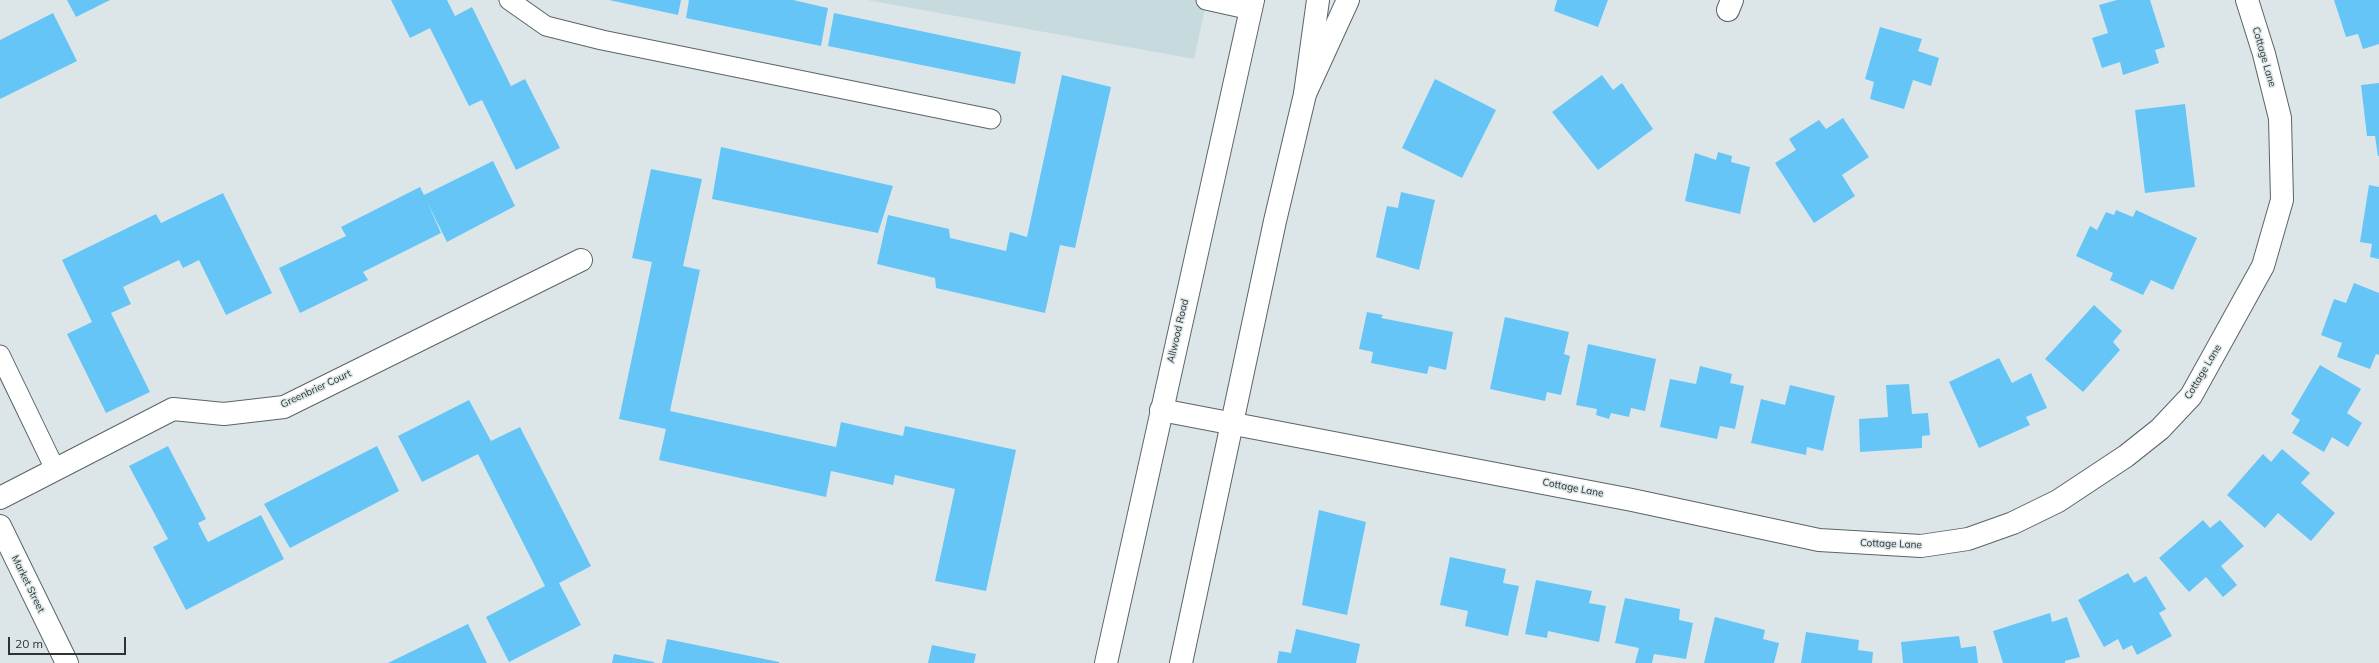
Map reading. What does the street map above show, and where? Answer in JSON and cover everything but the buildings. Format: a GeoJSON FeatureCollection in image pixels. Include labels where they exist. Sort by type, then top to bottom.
{"type":"FeatureCollection","features":[{"type":"Feature","properties":{"kind":"street"},"geometry":{"type":"LineString","coordinates":[[1181,663],[1275,221],[1305,94],[1318,0]]}},
{"type":"Feature","properties":{"kind":"street"},"geometry":{"type":"LineString","coordinates":[[1305,94],[1348,0]]}},
{"type":"Feature","properties":{"kind":"street","name":"Cottage Lane"},"geometry":{"type":"LineString","coordinates":[[1161,410],[1632,500],[1819,540],[1921,546],[1968,540],[2013,523],[2058,501],[2126,456],[2160,428],[2191,396],[2263,266],[2282,200],[2280,118],[2264,54],[2247,0]]}},
{"type":"Feature","properties":{"kind":"street","name":"Allwood Road"},"geometry":{"type":"LineString","coordinates":[[1106,663],[1252,5]]}},
{"type":"Feature","properties":{"kind":"street","name":"Greenbrier Court"},"geometry":{"type":"LineString","coordinates":[[0,498],[173,409],[224,414],[284,407],[581,260]]}},
{"type":"Feature","properties":{"kind":"street","name":"Market Street"},"geometry":{"type":"LineString","coordinates":[[0,526],[67,663]]}},
{"type":"Feature","properties":{"kind":"lane"},"geometry":{"type":"LineString","coordinates":[[509,0],[546,26],[602,40],[991,119]]}},
{"type":"Feature","properties":{"kind":"lane"},"geometry":{"type":"LineString","coordinates":[[1206,0],[1252,5]]}},
{"type":"Feature","properties":{"kind":"lane"},"geometry":{"type":"LineString","coordinates":[[0,355],[55,469]]}},
{"type":"Feature","properties":{"kind":"shaded area"},"geometry":{"type":"Polygon","coordinates":[[[867,0],[1207,0],[1194,59],[867,0]]]}}]}
